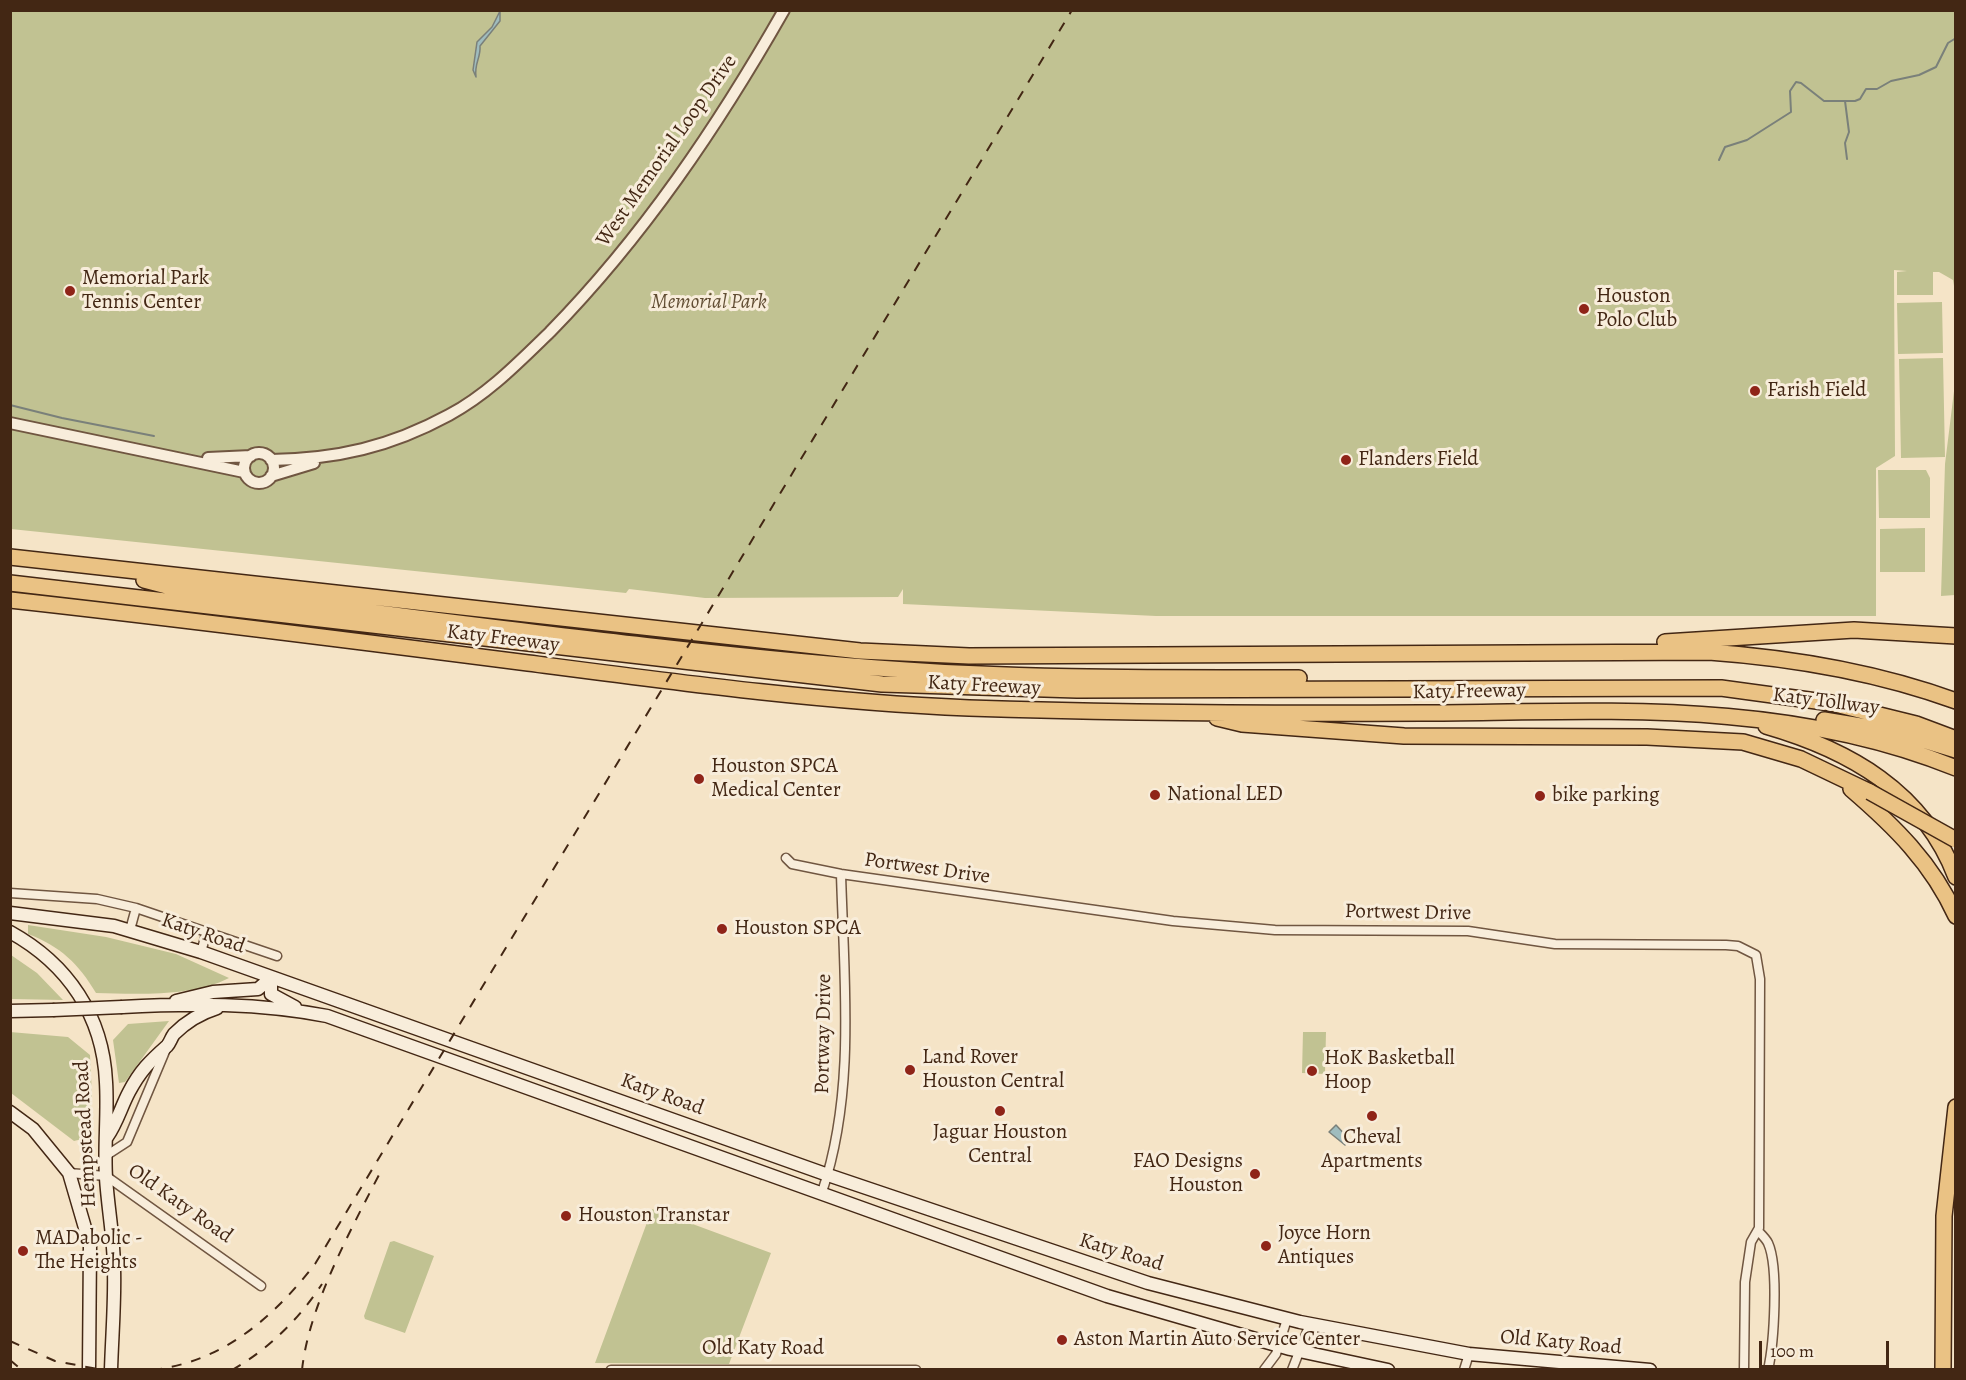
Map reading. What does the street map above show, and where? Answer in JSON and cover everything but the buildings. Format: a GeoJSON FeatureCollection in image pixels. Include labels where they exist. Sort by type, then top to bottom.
{"type":"FeatureCollection","features":[{"type":"Feature","properties":{"kind":"highway","name":"Katy Freeway"},"geometry":{"type":"LineString","coordinates":[[10,557],[860,651],[969,656],[1698,651],[1758,656],[1872,675],[1956,702]]}},
{"type":"Feature","properties":{"kind":"highway"},"geometry":{"type":"LineString","coordinates":[[93,566],[178,589],[878,668],[1120,678],[1665,677],[1722,680],[1891,709],[1956,732]]}},
{"type":"Feature","properties":{"kind":"highway"},"geometry":{"type":"LineString","coordinates":[[10,583],[882,684],[1077,690],[1663,686],[1732,689],[1832,699],[1916,724],[1956,740]]}},
{"type":"Feature","properties":{"kind":"highway","name":"Katy Freeway"},"geometry":{"type":"LineString","coordinates":[[10,600],[801,696],[963,707],[1191,712],[1689,712],[1761,718],[1827,729],[1885,744],[1956,768]]}},
{"type":"Feature","properties":{"kind":"highway"},"geometry":{"type":"LineString","coordinates":[[1492,651],[1854,630],[1956,636]]}},
{"type":"Feature","properties":{"kind":"highway"},"geometry":{"type":"LineString","coordinates":[[1932,635],[1956,640]]}},
{"type":"Feature","properties":{"kind":"highway"},"geometry":{"type":"LineString","coordinates":[[1191,712],[1242,724],[1404,736],[1647,737],[1743,742],[1801,759],[1870,792],[1956,840]]}},
{"type":"Feature","properties":{"kind":"highway"},"geometry":{"type":"LineString","coordinates":[[1689,712],[1740,719],[1772,728],[1830,748],[1865,766],[1893,788],[1920,817],[1945,853],[1956,877]]}},
{"type":"Feature","properties":{"kind":"highway","name":"Katy Tollway"},"geometry":{"type":"LineString","coordinates":[[1689,712],[1788,716],[1844,722],[1898,732],[1956,750]]}},
{"type":"Feature","properties":{"kind":"highway"},"geometry":{"type":"LineString","coordinates":[[1840,779],[1887,820],[1913,848],[1938,883],[1956,916]]}},
{"type":"Feature","properties":{"kind":"highway"},"geometry":{"type":"LineString","coordinates":[[1943,1370],[1944,1216],[1956,1107]]}},
{"type":"Feature","properties":{"kind":"main road","name":"Katy Road"},"geometry":{"type":"LineString","coordinates":[[10,913],[49,916],[130,930],[201,952],[828,1175],[1148,1283],[1299,1322]]}},
{"type":"Feature","properties":{"kind":"main road","name":"Hempstead Road"},"geometry":{"type":"LineString","coordinates":[[10,932],[43,953],[63,972],[90,1011],[105,1067],[106,1176],[114,1270],[111,1370]]}},
{"type":"Feature","properties":{"kind":"main road"},"geometry":{"type":"LineString","coordinates":[[163,1005],[197,995],[258,989],[271,978]]}},
{"type":"Feature","properties":{"kind":"main road"},"geometry":{"type":"LineString","coordinates":[[271,978],[271,994],[305,1012]]}},
{"type":"Feature","properties":{"kind":"main road","name":"Katy Road"},"geometry":{"type":"LineString","coordinates":[[10,1011],[227,1005],[327,1016],[787,1179],[1107,1296],[1290,1349]]}},
{"type":"Feature","properties":{"kind":"main road"},"geometry":{"type":"LineString","coordinates":[[107,1137],[116,1125],[134,1082],[151,1058],[168,1045],[173,1035],[204,1012],[227,1005]]}},
{"type":"Feature","properties":{"kind":"main road"},"geometry":{"type":"LineString","coordinates":[[10,1112],[33,1129],[65,1168]]}},
{"type":"Feature","properties":{"kind":"main road"},"geometry":{"type":"LineString","coordinates":[[664,1136],[667,1118]]}},
{"type":"Feature","properties":{"kind":"main road"},"geometry":{"type":"LineString","coordinates":[[787,1179],[792,1162]]}},
{"type":"Feature","properties":{"kind":"main road","name":"Hempstead Road"},"geometry":{"type":"LineString","coordinates":[[65,1168],[90,1245],[89,1370]]}},
{"type":"Feature","properties":{"kind":"main road","name":"Old Katy Road"},"geometry":{"type":"LineString","coordinates":[[1299,1322],[1469,1354],[1650,1370]]}},
{"type":"Feature","properties":{"kind":"main road"},"geometry":{"type":"LineString","coordinates":[[1290,1349],[1388,1370]]}},
{"type":"Feature","properties":{"kind":"street","name":"West Memorial Loop Drive"},"geometry":{"type":"LineString","coordinates":[[271,476],[334,456],[385,444],[449,415],[485,392],[513,368],[602,276],[659,204],[744,80],[784,10]]}},
{"type":"Feature","properties":{"kind":"street"},"geometry":{"type":"LineString","coordinates":[[10,423],[192,459],[244,472]]}},
{"type":"Feature","properties":{"kind":"street"},"geometry":{"type":"LineString","coordinates":[[192,459],[263,454],[271,460],[273,466],[271,476],[259,483],[249,480],[244,472],[245,462],[250,456]]}},
{"type":"Feature","properties":{"kind":"street","name":"West Memorial Loop Drive"},"geometry":{"type":"LineString","coordinates":[[271,460],[334,456]]}},
{"type":"Feature","properties":{"kind":"street","name":"Portwest Drive"},"geometry":{"type":"LineString","coordinates":[[786,858],[792,864],[841,874],[1173,921],[1270,929],[1468,931],[1555,944],[1726,945],[1748,950],[1756,955],[1760,979],[1759,1232],[1751,1242],[1745,1282],[1744,1370]]}},
{"type":"Feature","properties":{"kind":"street","name":"Portway Drive"},"geometry":{"type":"LineString","coordinates":[[822,1192],[839,1129],[844,1053],[841,874]]}},
{"type":"Feature","properties":{"kind":"street"},"geometry":{"type":"LineString","coordinates":[[10,893],[97,899],[136,908],[277,956]]}},
{"type":"Feature","properties":{"kind":"street"},"geometry":{"type":"LineString","coordinates":[[130,930],[136,908]]}},
{"type":"Feature","properties":{"kind":"street"},"geometry":{"type":"LineString","coordinates":[[201,952],[207,931]]}},
{"type":"Feature","properties":{"kind":"street"},"geometry":{"type":"LineString","coordinates":[[106,1155],[127,1142],[168,1045]]}},
{"type":"Feature","properties":{"kind":"street","name":"Old Katy Road"},"geometry":{"type":"LineString","coordinates":[[65,1168],[106,1176],[261,1286]]}},
{"type":"Feature","properties":{"kind":"street","name":"Portwest Drive"},"geometry":{"type":"LineString","coordinates":[[1759,1232],[1768,1243],[1774,1276],[1772,1354],[1768,1370]]}},
{"type":"Feature","properties":{"kind":"street"},"geometry":{"type":"LineString","coordinates":[[1292,1370],[1290,1349],[1299,1322]]}},
{"type":"Feature","properties":{"kind":"street"},"geometry":{"type":"LineString","coordinates":[[1264,1370],[1290,1349],[1299,1322]]}},
{"type":"Feature","properties":{"kind":"street","name":"Old Katy Road"},"geometry":{"type":"LineString","coordinates":[[1464,1370],[1469,1354]]}},
{"type":"Feature","properties":{"kind":"street","name":"Old Katy Road"},"geometry":{"type":"LineString","coordinates":[[611,1370],[916,1370]]}},
{"type":"Feature","properties":{"kind":"green space","name":"Memorial Park"},"geometry":{"type":"Polygon","coordinates":[[[10,11],[1955,11],[1955,292],[1953,280],[1939,272],[1933,272],[1933,295],[1897,295],[1897,272],[1907,271],[1894,270],[1895,456],[1876,468],[1876,616],[1156,616],[903,604],[903,589],[898,597],[705,598],[629,589],[626,593],[11,529],[10,11]]]}},
{"type":"Feature","properties":{"kind":"green space"},"geometry":{"type":"Polygon","coordinates":[[[1942,302],[1943,353],[1898,354],[1897,303],[1942,302]]]}},
{"type":"Feature","properties":{"kind":"green space"},"geometry":{"type":"Polygon","coordinates":[[[1943,358],[1945,457],[1901,458],[1899,359],[1943,358]]]}},
{"type":"Feature","properties":{"kind":"green space"},"geometry":{"type":"Polygon","coordinates":[[[1955,383],[1955,595],[1941,596],[1945,464],[1955,383]]]}},
{"type":"Feature","properties":{"kind":"green space"},"geometry":{"type":"Polygon","coordinates":[[[1878,470],[1926,470],[1930,478],[1930,518],[1879,518],[1878,470]]]}},
{"type":"Feature","properties":{"kind":"green space"},"geometry":{"type":"Polygon","coordinates":[[[1925,528],[1925,572],[1880,572],[1880,529],[1925,528]]]}},
{"type":"Feature","properties":{"kind":"green space"},"geometry":{"type":"Polygon","coordinates":[[[28,925],[106,937],[176,954],[229,978],[215,984],[182,991],[146,994],[96,993],[83,973],[68,957],[50,944],[28,934],[28,925]]]}},
{"type":"Feature","properties":{"kind":"green space"},"geometry":{"type":"Polygon","coordinates":[[[11,955],[37,973],[63,1000],[11,999],[11,955]]]}},
{"type":"Feature","properties":{"kind":"green space"},"geometry":{"type":"Polygon","coordinates":[[[169,1021],[125,1082],[119,1083],[113,1040],[128,1024],[169,1021]]]}},
{"type":"Feature","properties":{"kind":"green space"},"geometry":{"type":"Polygon","coordinates":[[[10,1032],[68,1037],[90,1055],[92,1096],[86,1138],[74,1141],[11,1093],[10,1032]]]}},
{"type":"Feature","properties":{"kind":"green space"},"geometry":{"type":"Polygon","coordinates":[[[1303,1032],[1326,1032],[1325,1074],[1302,1073],[1303,1032]]]}},
{"type":"Feature","properties":{"kind":"green space"},"geometry":{"type":"Polygon","coordinates":[[[652,1209],[771,1253],[729,1364],[595,1363],[652,1209]]]}},
{"type":"Feature","properties":{"kind":"green space"},"geometry":{"type":"Polygon","coordinates":[[[394,1241],[434,1256],[405,1333],[365,1319],[364,1316],[390,1242],[394,1241]]]}},
{"type":"Feature","properties":{"kind":"water"},"geometry":{"type":"Polygon","coordinates":[[[500,11],[500,21],[480,46],[476,77],[473,70],[477,42],[492,27],[500,11]]]}},
{"type":"Feature","properties":{"kind":"water"},"geometry":{"type":"Polygon","coordinates":[[[1336,1125],[1350,1140],[1345,1145],[1329,1132],[1336,1125]]]}},
{"type":"Feature","properties":{"kind":"waterway"},"geometry":{"type":"LineString","coordinates":[[1719,160],[1725,147],[1747,140],[1791,112],[1790,91],[1796,82],[1801,83],[1824,101],[1855,101],[1860,99],[1866,89],[1877,89],[1891,81],[1919,75],[1936,67],[1948,43],[1956,38]]}},
{"type":"Feature","properties":{"kind":"waterway"},"geometry":{"type":"LineString","coordinates":[[1845,101],[1849,132],[1845,143],[1847,159]]}},
{"type":"Feature","properties":{"kind":"waterway"},"geometry":{"type":"LineString","coordinates":[[10,405],[154,436]]}},
{"type":"Feature","properties":{"kind":"railway"},"geometry":{"type":"LineString","coordinates":[[152,1370],[202,1358],[244,1334],[282,1302],[315,1264],[1072,10]]}},
{"type":"Feature","properties":{"kind":"railway"},"geometry":{"type":"LineString","coordinates":[[302,1370],[306,1345],[323,1292],[383,1167]]}},
{"type":"Feature","properties":{"kind":"railway"},"geometry":{"type":"LineString","coordinates":[[232,1370],[271,1343],[303,1309],[322,1284]]}},
{"type":"Feature","properties":{"kind":"railway"},"geometry":{"type":"LineString","coordinates":[[10,1341],[55,1361],[103,1370]]}},
{"type":"Feature","properties":{"kind":"railway"},"geometry":{"type":"LineString","coordinates":[[10,1360],[22,1370]]}},
{"type":"Feature","properties":{"kind":"place","name":"Memorial Park Tennis Center"},"geometry":{"type":"Point","coordinates":[70,291]}},
{"type":"Feature","properties":{"kind":"place","name":"Houston Polo Club"},"geometry":{"type":"Point","coordinates":[1584,309]}},
{"type":"Feature","properties":{"kind":"place","name":"Farish Field"},"geometry":{"type":"Point","coordinates":[1755,391]}},
{"type":"Feature","properties":{"kind":"place","name":"Flanders Field"},"geometry":{"type":"Point","coordinates":[1346,460]}},
{"type":"Feature","properties":{"kind":"place","name":"Houston SPCA Medical Center"},"geometry":{"type":"Point","coordinates":[699,779]}},
{"type":"Feature","properties":{"kind":"place","name":"National LED"},"geometry":{"type":"Point","coordinates":[1155,795]}},
{"type":"Feature","properties":{"kind":"place","name":"bike parking"},"geometry":{"type":"Point","coordinates":[1540,796]}},
{"type":"Feature","properties":{"kind":"place","name":"Houston SPCA"},"geometry":{"type":"Point","coordinates":[722,929]}},
{"type":"Feature","properties":{"kind":"place","name":"Land Rover Houston Central"},"geometry":{"type":"Point","coordinates":[910,1070]}},
{"type":"Feature","properties":{"kind":"place","name":"HoK Basketball Hoop"},"geometry":{"type":"Point","coordinates":[1312,1071]}},
{"type":"Feature","properties":{"kind":"place","name":"Jaguar Houston Central"},"geometry":{"type":"Point","coordinates":[1000,1111]}},
{"type":"Feature","properties":{"kind":"place","name":"Cheval Apartments"},"geometry":{"type":"Point","coordinates":[1372,1116]}},
{"type":"Feature","properties":{"kind":"place","name":"FAO Designs Houston"},"geometry":{"type":"Point","coordinates":[1255,1174]}},
{"type":"Feature","properties":{"kind":"place","name":"Houston Transtar"},"geometry":{"type":"Point","coordinates":[566,1216]}},
{"type":"Feature","properties":{"kind":"place","name":"Joyce Horn Antiques"},"geometry":{"type":"Point","coordinates":[1266,1246]}},
{"type":"Feature","properties":{"kind":"place","name":"MADabolic - The Heights"},"geometry":{"type":"Point","coordinates":[23,1251]}},
{"type":"Feature","properties":{"kind":"place","name":"Aston Martin Auto Service Center"},"geometry":{"type":"Point","coordinates":[1062,1340]}}]}
